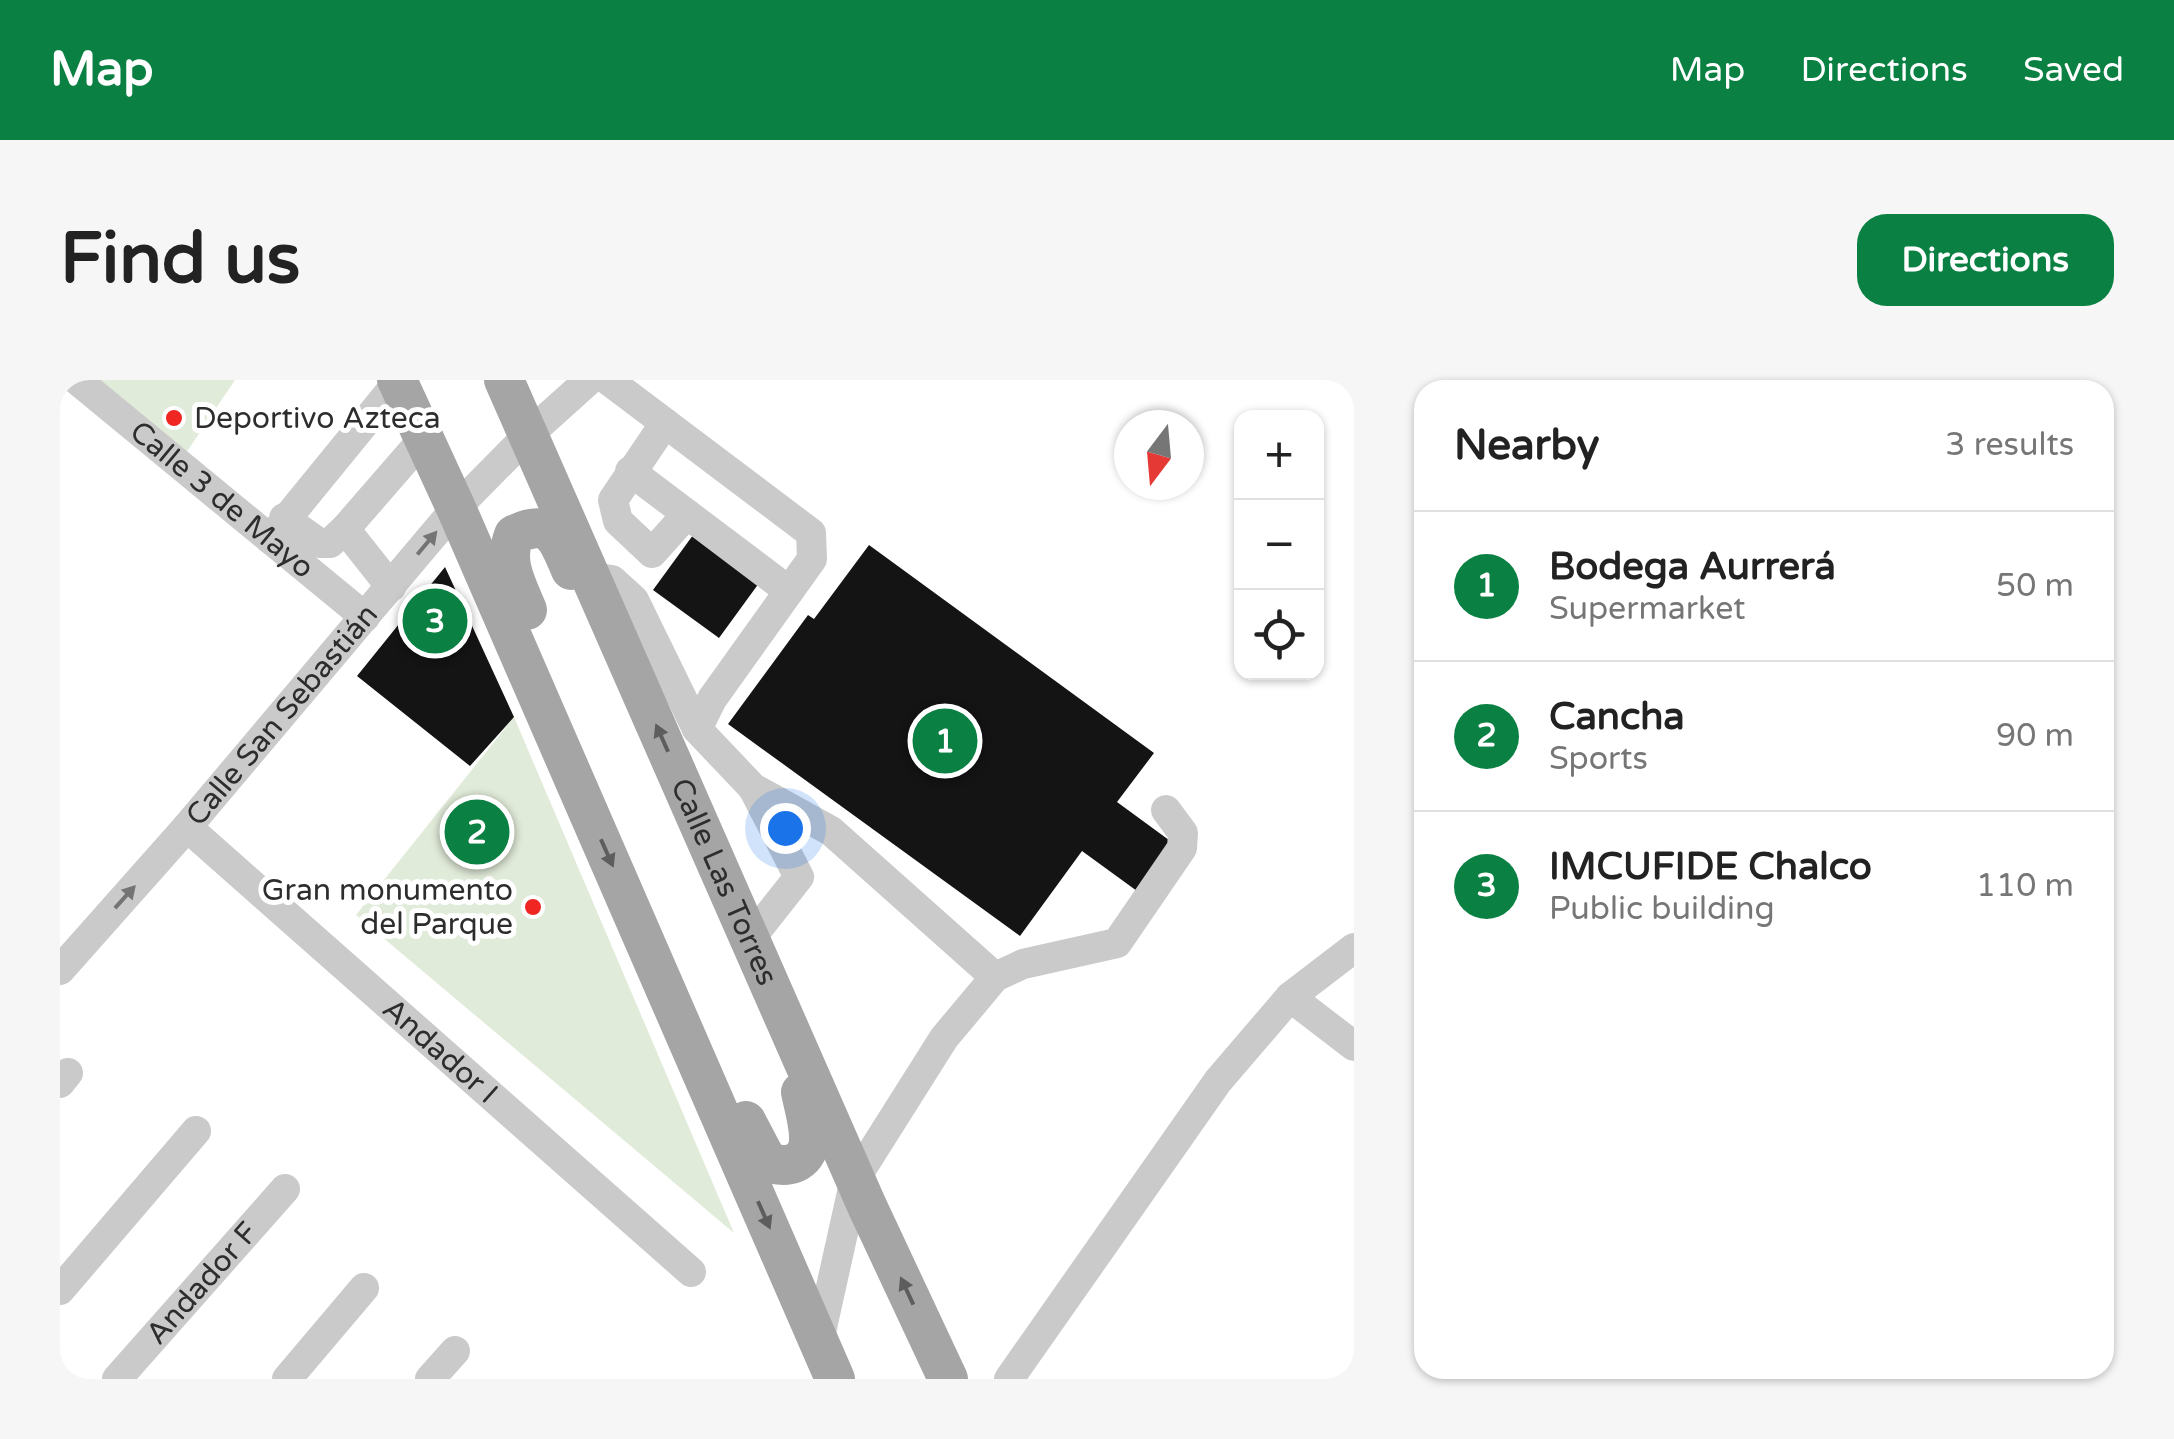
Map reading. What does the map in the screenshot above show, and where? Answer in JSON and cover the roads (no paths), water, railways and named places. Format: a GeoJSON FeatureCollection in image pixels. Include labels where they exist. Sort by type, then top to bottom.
{"type":"FeatureCollection","features":[{"type":"Feature","properties":{"kind":"main road","name":"Calle Las Torres"},"geometry":{"type":"LineString","coordinates":[[504,380],[855,1179],[948,1379]]}},
{"type":"Feature","properties":{"kind":"main road"},"geometry":{"type":"LineString","coordinates":[[397,381],[835,1379]]}},
{"type":"Feature","properties":{"kind":"main road"},"geometry":{"type":"LineString","coordinates":[[578,786],[576,742],[567,706],[511,571],[509,548],[514,535],[529,528],[546,529],[557,538],[581,592],[608,614]]}},
{"type":"Feature","properties":{"kind":"main road"},"geometry":{"type":"LineString","coordinates":[[657,967],[714,1047],[760,1154],[767,1161],[784,1166],[801,1159],[810,1144],[794,1039]]}},
{"type":"Feature","properties":{"kind":"street","name":"Calle 3 de Mayo"},"geometry":{"type":"LineString","coordinates":[[77,380],[277,528],[365,618]]}},
{"type":"Feature","properties":{"kind":"street","name":"Calle San Sebastián"},"geometry":{"type":"LineString","coordinates":[[60,970],[188,828],[456,508],[528,434],[589,380]]}},
{"type":"Feature","properties":{"kind":"street"},"geometry":{"type":"LineString","coordinates":[[608,380],[812,533],[812,559],[712,699],[697,729]]}},
{"type":"Feature","properties":{"kind":"street"},"geometry":{"type":"LineString","coordinates":[[397,381],[277,528],[330,543],[424,438]]}},
{"type":"Feature","properties":{"kind":"street"},"geometry":{"type":"LineString","coordinates":[[665,423],[613,500],[618,521],[652,553],[687,514]]}},
{"type":"Feature","properties":{"kind":"street"},"geometry":{"type":"LineString","coordinates":[[630,471],[788,591]]}},
{"type":"Feature","properties":{"kind":"street"},"geometry":{"type":"LineString","coordinates":[[345,529],[390,587]]}},
{"type":"Feature","properties":{"kind":"street"},"geometry":{"type":"LineString","coordinates":[[592,577],[612,580],[634,600],[697,729],[752,788],[799,877],[750,939]]}},
{"type":"Feature","properties":{"kind":"street"},"geometry":{"type":"LineString","coordinates":[[752,788],[831,831],[995,977]]}},
{"type":"Feature","properties":{"kind":"street"},"geometry":{"type":"LineString","coordinates":[[819,1341],[855,1179],[944,1038],[995,977],[1023,964],[1117,943],[1182,848],[1183,833],[1166,810]]}},
{"type":"Feature","properties":{"kind":"street","name":"Andador I"},"geometry":{"type":"LineString","coordinates":[[188,828],[691,1272]]}},
{"type":"Feature","properties":{"kind":"street"},"geometry":{"type":"LineString","coordinates":[[1009,1379],[1218,1080],[1290,997],[1354,948]]}},
{"type":"Feature","properties":{"kind":"street"},"geometry":{"type":"LineString","coordinates":[[1290,997],[1354,1046]]}},
{"type":"Feature","properties":{"kind":"street"},"geometry":{"type":"LineString","coordinates":[[60,1290],[196,1132]]}},
{"type":"Feature","properties":{"kind":"street","name":"Andador F"},"geometry":{"type":"LineString","coordinates":[[117,1379],[285,1189]]}},
{"type":"Feature","properties":{"kind":"street"},"geometry":{"type":"LineString","coordinates":[[286,1379],[364,1288]]}},
{"type":"Feature","properties":{"kind":"street"},"geometry":{"type":"LineString","coordinates":[[430,1379],[455,1351]]}},
{"type":"Feature","properties":{"kind":"place","name":"Deportivo Azteca"},"geometry":{"type":"Point","coordinates":[174,418]}},
{"type":"Feature","properties":{"kind":"place","name":"IMCUFIDE Chalco"},"geometry":{"type":"Point","coordinates":[435,621]}},
{"type":"Feature","properties":{"kind":"place","name":"Bodega Aurrerá"},"geometry":{"type":"Point","coordinates":[945,741]}},
{"type":"Feature","properties":{"kind":"place","name":"Cancha"},"geometry":{"type":"Point","coordinates":[477,832]}},
{"type":"Feature","properties":{"kind":"place","name":"Gran monumento del Parque"},"geometry":{"type":"Point","coordinates":[533,907]}}]}
